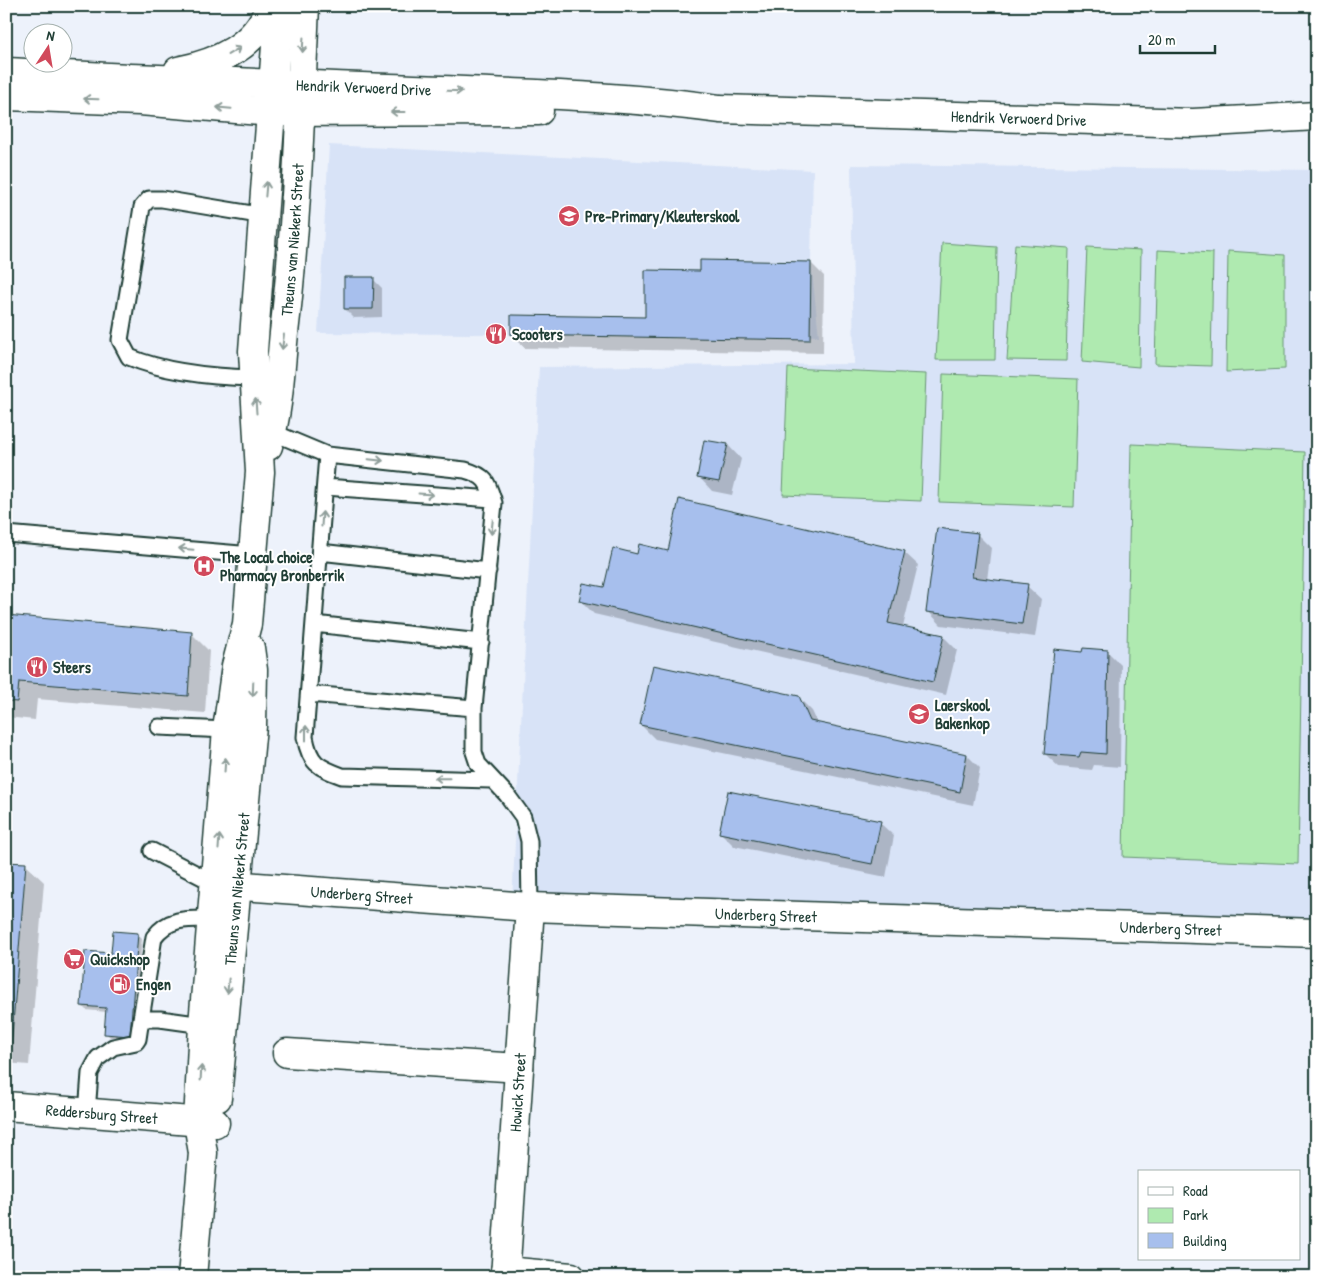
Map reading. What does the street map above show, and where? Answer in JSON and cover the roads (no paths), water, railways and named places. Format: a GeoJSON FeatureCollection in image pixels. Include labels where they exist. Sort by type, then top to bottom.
{"type":"FeatureCollection","features":[{"type":"Feature","properties":{"kind":"street"},"geometry":{"type":"LineString","coordinates":[[138,79],[200,66],[225,56],[246,44],[267,14],[270,6]]}},
{"type":"Feature","properties":{"kind":"street","name":"Theuns van Niekerk Street"},"geometry":{"type":"LineString","coordinates":[[192,1277],[207,1122],[226,885],[228,730],[236,666],[247,624],[260,472],[254,378],[254,342],[272,112],[278,6]]}},
{"type":"Feature","properties":{"kind":"street","name":"Theuns van Niekerk Street"},"geometry":{"type":"LineString","coordinates":[[260,472],[272,432],[290,276],[301,112],[305,6]]}},
{"type":"Feature","properties":{"kind":"street","name":"Hendrik Verwoerd Drive"},"geometry":{"type":"LineString","coordinates":[[6,72],[633,99],[720,109],[1194,123],[1317,116]]}},
{"type":"Feature","properties":{"kind":"street","name":"Hendrik Verwoerd Drive"},"geometry":{"type":"LineString","coordinates":[[6,96],[140,101],[272,112],[534,111],[662,116],[720,109]]}},
{"type":"Feature","properties":{"kind":"street","name":"Theuns van Niekerk Street"},"geometry":{"type":"LineString","coordinates":[[207,1122],[204,1025],[212,920],[226,885],[252,716],[253,670],[247,624]]}},
{"type":"Feature","properties":{"kind":"street","name":"Underberg Street"},"geometry":{"type":"LineString","coordinates":[[226,885],[530,908],[1317,933]]}},
{"type":"Feature","properties":{"kind":"street","name":"Howick Street"},"geometry":{"type":"LineString","coordinates":[[505,1274],[530,908]]}},
{"type":"Feature","properties":{"kind":"street"},"geometry":{"type":"LineString","coordinates":[[287,1052],[519,1068]]}},
{"type":"Feature","properties":{"kind":"street","name":"Reddersburg Street"},"geometry":{"type":"LineString","coordinates":[[6,1106],[207,1122]]}},
{"type":"Feature","properties":{"kind":"street"},"geometry":{"type":"LineString","coordinates":[[505,1274],[571,1277]]}},
{"type":"Feature","properties":{"kind":"lane"},"geometry":{"type":"LineString","coordinates":[[254,378],[221,377],[146,365],[129,357],[120,340],[142,207],[149,198],[264,216]]}},
{"type":"Feature","properties":{"kind":"lane"},"geometry":{"type":"LineString","coordinates":[[272,432],[327,455],[465,470],[479,474],[489,484],[493,499],[488,571],[474,708],[474,752],[478,764],[491,780],[508,795],[523,817],[529,841],[530,908]]}},
{"type":"Feature","properties":{"kind":"lane"},"geometry":{"type":"LineString","coordinates":[[327,455],[305,737],[308,755],[320,768],[342,776],[491,780]]}},
{"type":"Feature","properties":{"kind":"lane"},"geometry":{"type":"LineString","coordinates":[[325,487],[493,499]]}},
{"type":"Feature","properties":{"kind":"lane"},"geometry":{"type":"LineString","coordinates":[[6,534],[252,555]]}},
{"type":"Feature","properties":{"kind":"lane"},"geometry":{"type":"LineString","coordinates":[[320,552],[488,571]]}},
{"type":"Feature","properties":{"kind":"lane"},"geometry":{"type":"LineString","coordinates":[[314,624],[481,642]]}},
{"type":"Feature","properties":{"kind":"lane"},"geometry":{"type":"LineString","coordinates":[[309,694],[474,708]]}},
{"type":"Feature","properties":{"kind":"lane"},"geometry":{"type":"LineString","coordinates":[[159,727],[228,730]]}},
{"type":"Feature","properties":{"kind":"lane"},"geometry":{"type":"LineString","coordinates":[[152,851],[226,885]]}},
{"type":"Feature","properties":{"kind":"lane"},"geometry":{"type":"LineString","coordinates":[[87,1113],[93,1066],[104,1051],[136,1042],[138,1039],[154,937],[159,930],[182,919],[212,920]]}},
{"type":"Feature","properties":{"kind":"lane"},"geometry":{"type":"LineString","coordinates":[[141,1019],[160,1018],[204,1025]]}},
{"type":"Feature","properties":{"kind":"place","name":"Pre-Primary/Kleuterskool"},"geometry":{"type":"Point","coordinates":[569,216]}},
{"type":"Feature","properties":{"kind":"place","name":"Scooters"},"geometry":{"type":"Point","coordinates":[496,334]}},
{"type":"Feature","properties":{"kind":"place","name":"The Local choice Pharmacy Bronberrik"},"geometry":{"type":"Point","coordinates":[204,566]}},
{"type":"Feature","properties":{"kind":"place","name":"Steers"},"geometry":{"type":"Point","coordinates":[37,667]}},
{"type":"Feature","properties":{"kind":"place","name":"Laerskool Bakenkop"},"geometry":{"type":"Point","coordinates":[919,714]}},
{"type":"Feature","properties":{"kind":"place","name":"Quickshop"},"geometry":{"type":"Point","coordinates":[74,959]}},
{"type":"Feature","properties":{"kind":"place","name":"Engen"},"geometry":{"type":"Point","coordinates":[120,984]}}]}
